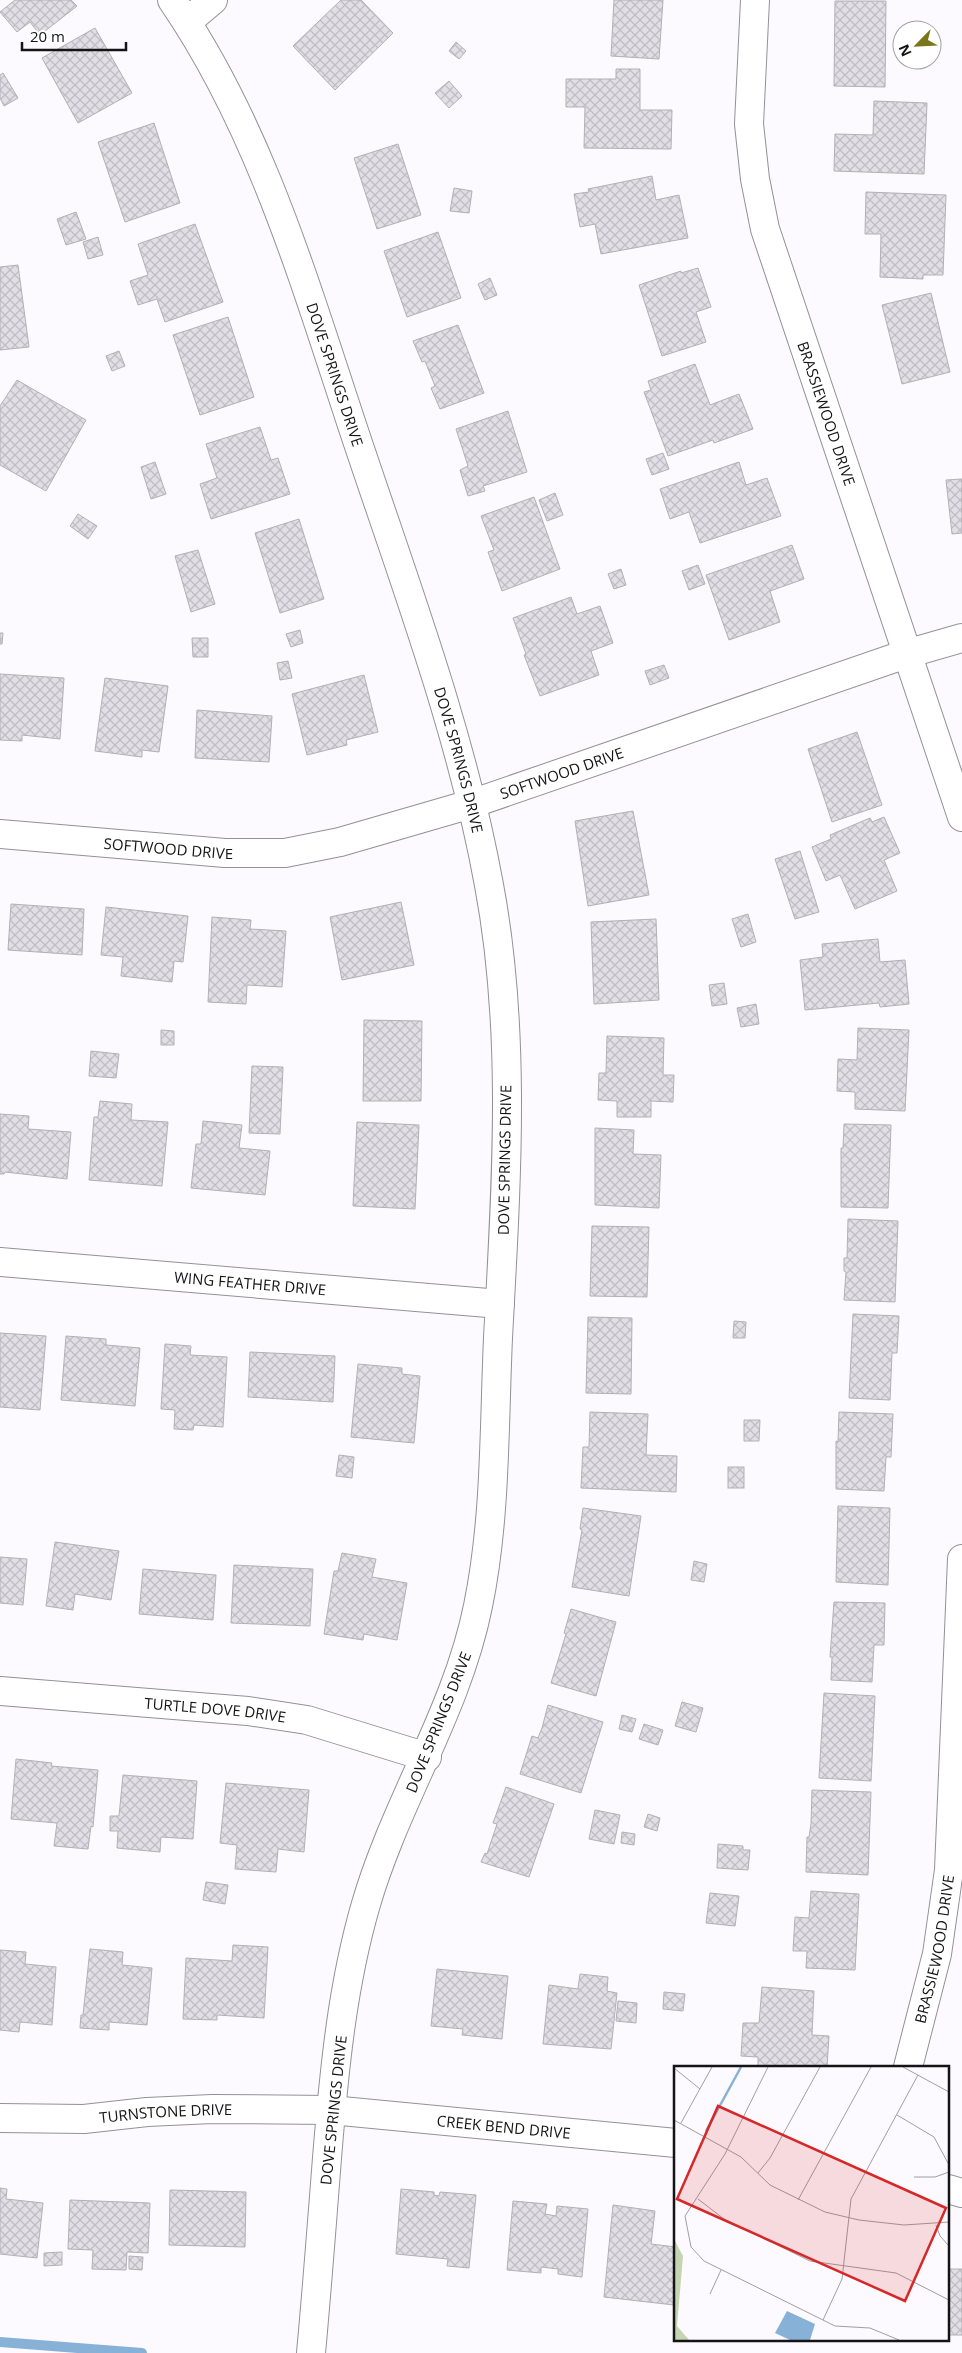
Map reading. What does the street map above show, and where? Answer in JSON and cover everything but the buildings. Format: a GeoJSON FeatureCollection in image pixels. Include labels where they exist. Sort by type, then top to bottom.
{"type":"FeatureCollection","features":[{"type":"Feature","properties":{"kind":"street","name":"DOVE SPRINGS DRIVE"},"geometry":{"type":"LineString","coordinates":[[172,0],[188,22],[224,88],[255,155],[309,297],[446,707],[471,804],[489,885],[499,955],[504,1023],[507,1092],[500,1304],[491,1492],[479,1602],[466,1658],[427,1757],[390,1836],[368,1898],[351,1960],[331,2110],[312,2353]]}},
{"type":"Feature","properties":{"kind":"street"},"geometry":{"type":"LineString","coordinates":[[188,22],[213,0]]}},
{"type":"Feature","properties":{"kind":"street","name":"BRASSIEWOOD DRIVE"},"geometry":{"type":"LineString","coordinates":[[755,0],[749,124],[754,179],[765,229],[962,817]]}},
{"type":"Feature","properties":{"kind":"street","name":"SOFTWOOD DRIVE"},"geometry":{"type":"LineString","coordinates":[[0,834],[225,853],[286,853],[340,842],[471,804],[906,654],[962,638]]}},
{"type":"Feature","properties":{"kind":"street","name":"WING FEATHER DRIVE"},"geometry":{"type":"LineString","coordinates":[[0,1262],[500,1304]]}},
{"type":"Feature","properties":{"kind":"street","name":"BRASSIEWOOD DRIVE"},"geometry":{"type":"LineString","coordinates":[[908,2066],[937,1954],[949,1870],[962,1559]]}},
{"type":"Feature","properties":{"kind":"street","name":"TURTLE DOVE DRIVE"},"geometry":{"type":"LineString","coordinates":[[0,1691],[248,1711],[307,1720],[427,1757]]}},
{"type":"Feature","properties":{"kind":"street","name":"TURNSTONE DRIVE"},"geometry":{"type":"LineString","coordinates":[[0,2118],[84,2119],[147,2112],[212,2109],[331,2110]]}},
{"type":"Feature","properties":{"kind":"street","name":"CREEK BEND DRIVE"},"geometry":{"type":"LineString","coordinates":[[331,2110],[674,2143]]}},
{"type":"Feature","properties":{"kind":"waterway"},"geometry":{"type":"LineString","coordinates":[[0,2342],[142,2353]]}}]}
